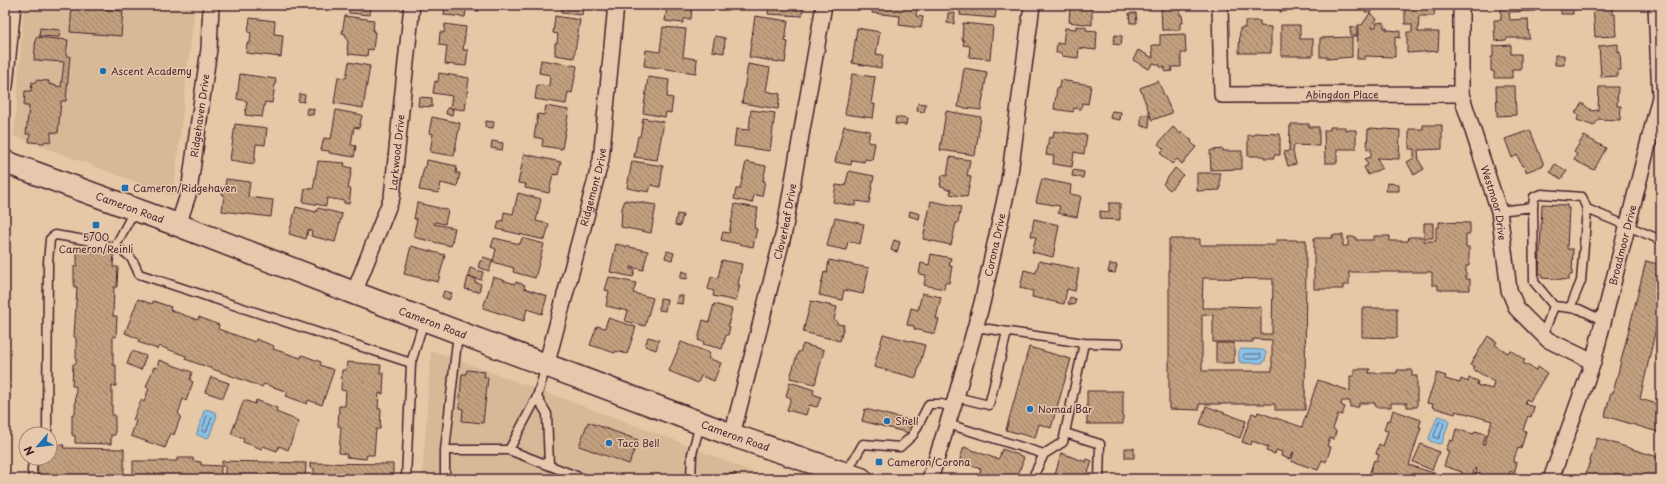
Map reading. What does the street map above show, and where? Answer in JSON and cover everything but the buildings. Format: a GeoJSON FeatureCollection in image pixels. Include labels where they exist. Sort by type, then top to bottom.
{"type":"FeatureCollection","features":[{"type":"Feature","properties":{"kind":"main road","name":"Cameron Road"},"geometry":{"type":"LineString","coordinates":[[5,162],[178,225],[546,366],[850,477]]}},
{"type":"Feature","properties":{"kind":"street"},"geometry":{"type":"LineString","coordinates":[[5,86],[13,5]]}},
{"type":"Feature","properties":{"kind":"street","name":"Ridgehaven Drive"},"geometry":{"type":"LineString","coordinates":[[178,225],[189,192],[208,49],[211,5]]}},
{"type":"Feature","properties":{"kind":"street","name":"Larkwood Drive"},"geometry":{"type":"LineString","coordinates":[[354,293],[392,197],[412,5]]}},
{"type":"Feature","properties":{"kind":"street","name":"Ridgemont Drive"},"geometry":{"type":"LineString","coordinates":[[546,366],[601,160],[616,5]]}},
{"type":"Feature","properties":{"kind":"street","name":"Cloverleaf Drive"},"geometry":{"type":"LineString","coordinates":[[732,435],[784,232],[824,5]]}},
{"type":"Feature","properties":{"kind":"street","name":"Corona Drive"},"geometry":{"type":"LineString","coordinates":[[930,479],[948,424],[982,303],[1009,181],[1032,5]]}},
{"type":"Feature","properties":{"kind":"street","name":"Abingdon Place"},"geometry":{"type":"LineString","coordinates":[[1220,5],[1222,95],[1461,94]]}},
{"type":"Feature","properties":{"kind":"street","name":"Westmoor Drive"},"geometry":{"type":"LineString","coordinates":[[1461,5],[1461,94],[1499,211],[1510,290],[1517,309],[1548,340],[1593,362]]}},
{"type":"Feature","properties":{"kind":"street","name":"Broadmoor Drive"},"geometry":{"type":"LineString","coordinates":[[1551,479],[1593,362],[1660,97],[1656,5]]}},
{"type":"Feature","properties":{"kind":"lane"},"geometry":{"type":"LineString","coordinates":[[1570,308],[1581,281],[1587,209],[1582,198],[1542,194],[1534,197],[1533,207],[1534,282],[1554,306],[1579,310],[1604,321]]}},
{"type":"Feature","properties":{"kind":"lane"},"geometry":{"type":"LineString","coordinates":[[1499,211],[1533,207]]}},
{"type":"Feature","properties":{"kind":"lane"},"geometry":{"type":"LineString","coordinates":[[115,248],[135,209]]}},
{"type":"Feature","properties":{"kind":"lane"},"geometry":{"type":"LineString","coordinates":[[1587,209],[1661,240]]}},
{"type":"Feature","properties":{"kind":"lane"},"geometry":{"type":"LineString","coordinates":[[47,426],[48,262],[50,239],[55,234],[115,248],[128,256],[136,265],[139,274],[411,363]]}},
{"type":"Feature","properties":{"kind":"lane"},"geometry":{"type":"LineString","coordinates":[[1543,335],[1554,306]]}},
{"type":"Feature","properties":{"kind":"lane"},"geometry":{"type":"LineString","coordinates":[[406,479],[411,363],[424,319]]}},
{"type":"Feature","properties":{"kind":"lane"},"geometry":{"type":"LineString","coordinates":[[975,327],[1084,343],[1118,344]]}},
{"type":"Feature","properties":{"kind":"lane"},"geometry":{"type":"LineString","coordinates":[[445,479],[445,450],[458,332]]}},
{"type":"Feature","properties":{"kind":"lane"},"geometry":{"type":"LineString","coordinates":[[850,477],[862,444],[900,447],[913,435],[929,404],[954,402],[989,405],[1007,332]]}},
{"type":"Feature","properties":{"kind":"lane"},"geometry":{"type":"LineString","coordinates":[[1032,479],[1044,454],[1063,442],[1084,343]]}},
{"type":"Feature","properties":{"kind":"lane"},"geometry":{"type":"LineString","coordinates":[[510,450],[537,397],[546,366]]}},
{"type":"Feature","properties":{"kind":"lane"},"geometry":{"type":"LineString","coordinates":[[537,397],[547,414],[549,465]]}},
{"type":"Feature","properties":{"kind":"lane"},"geometry":{"type":"LineString","coordinates":[[691,479],[692,454],[700,423]]}},
{"type":"Feature","properties":{"kind":"lane"},"geometry":{"type":"LineString","coordinates":[[948,424],[1044,454]]}},
{"type":"Feature","properties":{"kind":"lane"},"geometry":{"type":"LineString","coordinates":[[1065,433],[1100,444],[1099,479]]}},
{"type":"Feature","properties":{"kind":"lane"},"geometry":{"type":"LineString","coordinates":[[445,450],[510,450],[584,479]]}},
{"type":"Feature","properties":{"kind":"lane"},"geometry":{"type":"LineString","coordinates":[[33,466],[32,471],[34,479]]}},
{"type":"Feature","properties":{"kind":"shaded area","name":"Ascent Academy"},"geometry":{"type":"Polygon","coordinates":[[[24,5],[195,5],[173,196],[14,136],[24,5]]]}},
{"type":"Feature","properties":{"kind":"shaded area"},"geometry":{"type":"Polygon","coordinates":[[[431,350],[672,439],[769,479],[422,479],[431,350]]]}},
{"type":"Feature","properties":{"kind":"water"},"geometry":{"type":"Polygon","coordinates":[[[1241,349],[1263,350],[1266,352],[1265,361],[1263,363],[1241,363],[1239,361],[1239,352],[1241,349]]]}},
{"type":"Feature","properties":{"kind":"water"},"geometry":{"type":"Polygon","coordinates":[[[206,409],[215,412],[217,415],[209,437],[206,438],[197,435],[197,433],[206,409]]]}},
{"type":"Feature","properties":{"kind":"water"},"geometry":{"type":"Polygon","coordinates":[[[1439,416],[1448,419],[1449,422],[1442,443],[1439,444],[1430,441],[1429,438],[1437,417],[1439,416]]]}},
{"type":"Feature","properties":{"kind":"place","name":"Ascent Academy"},"geometry":{"type":"Point","coordinates":[103,71]}},
{"type":"Feature","properties":{"kind":"place","name":"Cameron/Ridgehaven"},"geometry":{"type":"Point","coordinates":[125,188]}},
{"type":"Feature","properties":{"kind":"place","name":"5700 Cameron/Reinli"},"geometry":{"type":"Point","coordinates":[96,225]}},
{"type":"Feature","properties":{"kind":"place","name":"Nomad Bar"},"geometry":{"type":"Point","coordinates":[1030,409]}},
{"type":"Feature","properties":{"kind":"place","name":"Shell"},"geometry":{"type":"Point","coordinates":[887,421]}},
{"type":"Feature","properties":{"kind":"place","name":"Taco Bell"},"geometry":{"type":"Point","coordinates":[609,443]}},
{"type":"Feature","properties":{"kind":"place","name":"Cameron/Corona"},"geometry":{"type":"Point","coordinates":[879,462]}}]}
